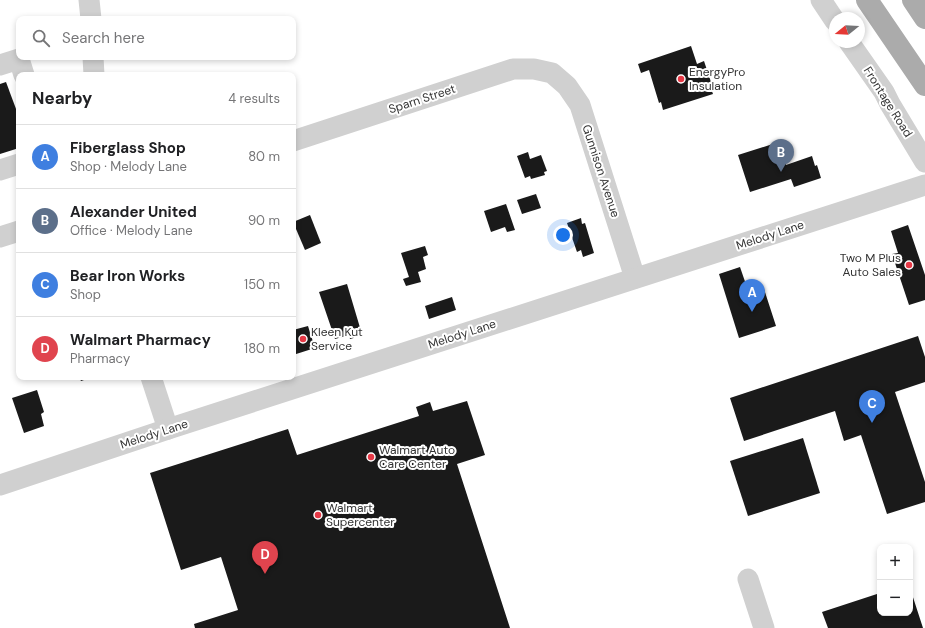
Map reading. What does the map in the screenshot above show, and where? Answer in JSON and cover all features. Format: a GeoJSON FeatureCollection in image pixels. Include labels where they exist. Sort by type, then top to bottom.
{"type":"FeatureCollection","features":[{"type":"Feature","properties":{"kind":"main road"},"geometry":{"type":"LineString","coordinates":[[867,0],[925,85]]}},
{"type":"Feature","properties":{"kind":"main road"},"geometry":{"type":"LineString","coordinates":[[912,0],[925,18]]}},
{"type":"Feature","properties":{"kind":"street"},"geometry":{"type":"LineString","coordinates":[[89,0],[91,16]]}},
{"type":"Feature","properties":{"kind":"street"},"geometry":{"type":"LineString","coordinates":[[821,0],[829,12]]}},
{"type":"Feature","properties":{"kind":"street","name":"Frontage Road"},"geometry":{"type":"LineString","coordinates":[[853,48],[884,92],[925,162]]}},
{"type":"Feature","properties":{"kind":"street"},"geometry":{"type":"LineString","coordinates":[[0,65],[16,60]]}},
{"type":"Feature","properties":{"kind":"street"},"geometry":{"type":"LineString","coordinates":[[19,60],[23,72]]}},
{"type":"Feature","properties":{"kind":"street"},"geometry":{"type":"LineString","coordinates":[[93,60],[94,72]]}},
{"type":"Feature","properties":{"kind":"street","name":"Sparn Street"},"geometry":{"type":"LineString","coordinates":[[296,140],[513,69],[534,69],[552,73]]}},
{"type":"Feature","properties":{"kind":"street","name":"Gunnison Avenue"},"geometry":{"type":"LineString","coordinates":[[552,73],[567,86],[580,105],[635,278]]}},
{"type":"Feature","properties":{"kind":"street"},"geometry":{"type":"LineString","coordinates":[[0,170],[16,165]]}},
{"type":"Feature","properties":{"kind":"street","name":"Melody Lane"},"geometry":{"type":"LineString","coordinates":[[0,485],[168,429],[925,185]]}},
{"type":"Feature","properties":{"kind":"street"},"geometry":{"type":"LineString","coordinates":[[0,237],[16,232]]}},
{"type":"Feature","properties":{"kind":"street"},"geometry":{"type":"LineString","coordinates":[[152,380],[168,429]]}},
{"type":"Feature","properties":{"kind":"street"},"geometry":{"type":"LineString","coordinates":[[748,579],[764,628]]}},
{"type":"Feature","properties":{"kind":"building","name":"EnergyPro Insulation"},"geometry":{"type":"Polygon","coordinates":[[[691,46],[697,64],[704,61],[712,85],[710,86],[713,94],[663,110],[661,102],[659,103],[649,70],[641,73],[638,64],[691,46]]]}},
{"type":"Feature","properties":{"kind":"building"},"geometry":{"type":"Polygon","coordinates":[[[6,82],[16,109],[16,149],[0,154],[0,84],[6,82]]]}},
{"type":"Feature","properties":{"kind":"building"},"geometry":{"type":"Polygon","coordinates":[[[779,142],[786,165],[812,156],[815,166],[817,165],[821,178],[794,187],[791,179],[750,192],[738,155],[779,142]]]}},
{"type":"Feature","properties":{"kind":"building"},"geometry":{"type":"Polygon","coordinates":[[[528,152],[530,159],[541,155],[547,171],[544,172],[545,175],[531,179],[530,176],[525,178],[517,156],[528,152]]]}},
{"type":"Feature","properties":{"kind":"building"},"geometry":{"type":"Polygon","coordinates":[[[536,194],[541,208],[522,214],[517,200],[536,194]]]}},
{"type":"Feature","properties":{"kind":"building"},"geometry":{"type":"Polygon","coordinates":[[[506,204],[515,230],[507,232],[505,227],[491,232],[484,211],[506,204]]]}},
{"type":"Feature","properties":{"kind":"building"},"geometry":{"type":"Polygon","coordinates":[[[310,215],[321,243],[305,250],[296,229],[296,221],[310,215]]]}},
{"type":"Feature","properties":{"kind":"building"},"geometry":{"type":"Polygon","coordinates":[[[581,218],[582,224],[585,223],[594,253],[583,257],[581,250],[577,252],[567,223],[581,218]]]}},
{"type":"Feature","properties":{"kind":"building","name":"Two M Plus Auto Sales"},"geometry":{"type":"Polygon","coordinates":[[[908,225],[925,275],[925,300],[909,305],[892,254],[898,253],[891,231],[908,225]]]}},
{"type":"Feature","properties":{"kind":"building"},"geometry":{"type":"Polygon","coordinates":[[[425,246],[428,255],[423,257],[426,269],[418,272],[421,282],[406,286],[403,279],[409,277],[401,253],[425,246]]]}},
{"type":"Feature","properties":{"kind":"building"},"geometry":{"type":"Polygon","coordinates":[[[740,267],[751,299],[751,293],[764,289],[776,326],[739,338],[719,274],[740,267]]]}},
{"type":"Feature","properties":{"kind":"building"},"geometry":{"type":"Polygon","coordinates":[[[347,284],[361,331],[356,333],[357,337],[350,339],[349,335],[335,339],[319,292],[347,284]]]}},
{"type":"Feature","properties":{"kind":"building"},"geometry":{"type":"Polygon","coordinates":[[[452,297],[456,310],[429,319],[425,306],[452,297]]]}},
{"type":"Feature","properties":{"kind":"building","name":"Kleen Kut Service"},"geometry":{"type":"Polygon","coordinates":[[[308,326],[315,348],[296,354],[296,329],[308,326]]]}},
{"type":"Feature","properties":{"kind":"building"},"geometry":{"type":"Polygon","coordinates":[[[918,336],[925,357],[925,382],[895,392],[925,482],[925,502],[887,514],[861,435],[844,441],[835,411],[744,441],[730,398],[918,336]]]}},
{"type":"Feature","properties":{"kind":"building"},"geometry":{"type":"Polygon","coordinates":[[[37,390],[44,412],[41,414],[44,426],[24,433],[12,398],[37,390]]]}},
{"type":"Feature","properties":{"kind":"building","name":"Walmart Supercenter"},"geometry":{"type":"Polygon","coordinates":[[[467,401],[485,455],[457,464],[510,628],[195,628],[194,624],[238,610],[221,557],[181,570],[150,473],[288,429],[297,455],[419,416],[416,407],[430,402],[433,411],[467,401]]]}},
{"type":"Feature","properties":{"kind":"building"},"geometry":{"type":"Polygon","coordinates":[[[803,438],[820,493],[748,516],[730,461],[803,438]]]}},
{"type":"Feature","properties":{"kind":"building"},"geometry":{"type":"Polygon","coordinates":[[[877,594],[877,616],[913,616],[913,597],[923,628],[828,628],[822,612],[877,594]]]}},
{"type":"Feature","properties":{"kind":"place","name":"EnergyPro Insulation"},"geometry":{"type":"Point","coordinates":[681,79]}},
{"type":"Feature","properties":{"kind":"place","name":"Alexander United"},"geometry":{"type":"Point","coordinates":[781,172]}},
{"type":"Feature","properties":{"kind":"place","name":"Two M Plus Auto Sales"},"geometry":{"type":"Point","coordinates":[909,265]}},
{"type":"Feature","properties":{"kind":"place","name":"Fiberglass Shop"},"geometry":{"type":"Point","coordinates":[752,312]}},
{"type":"Feature","properties":{"kind":"place","name":"Kleen Kut Service"},"geometry":{"type":"Point","coordinates":[303,339]}},
{"type":"Feature","properties":{"kind":"place","name":"Bear Iron Works"},"geometry":{"type":"Point","coordinates":[872,423]}},
{"type":"Feature","properties":{"kind":"place","name":"Walmart Auto Care Center"},"geometry":{"type":"Point","coordinates":[371,457]}},
{"type":"Feature","properties":{"kind":"place","name":"Walmart Supercenter"},"geometry":{"type":"Point","coordinates":[318,515]}},
{"type":"Feature","properties":{"kind":"place","name":"Walmart Pharmacy"},"geometry":{"type":"Point","coordinates":[265,574]}}]}
